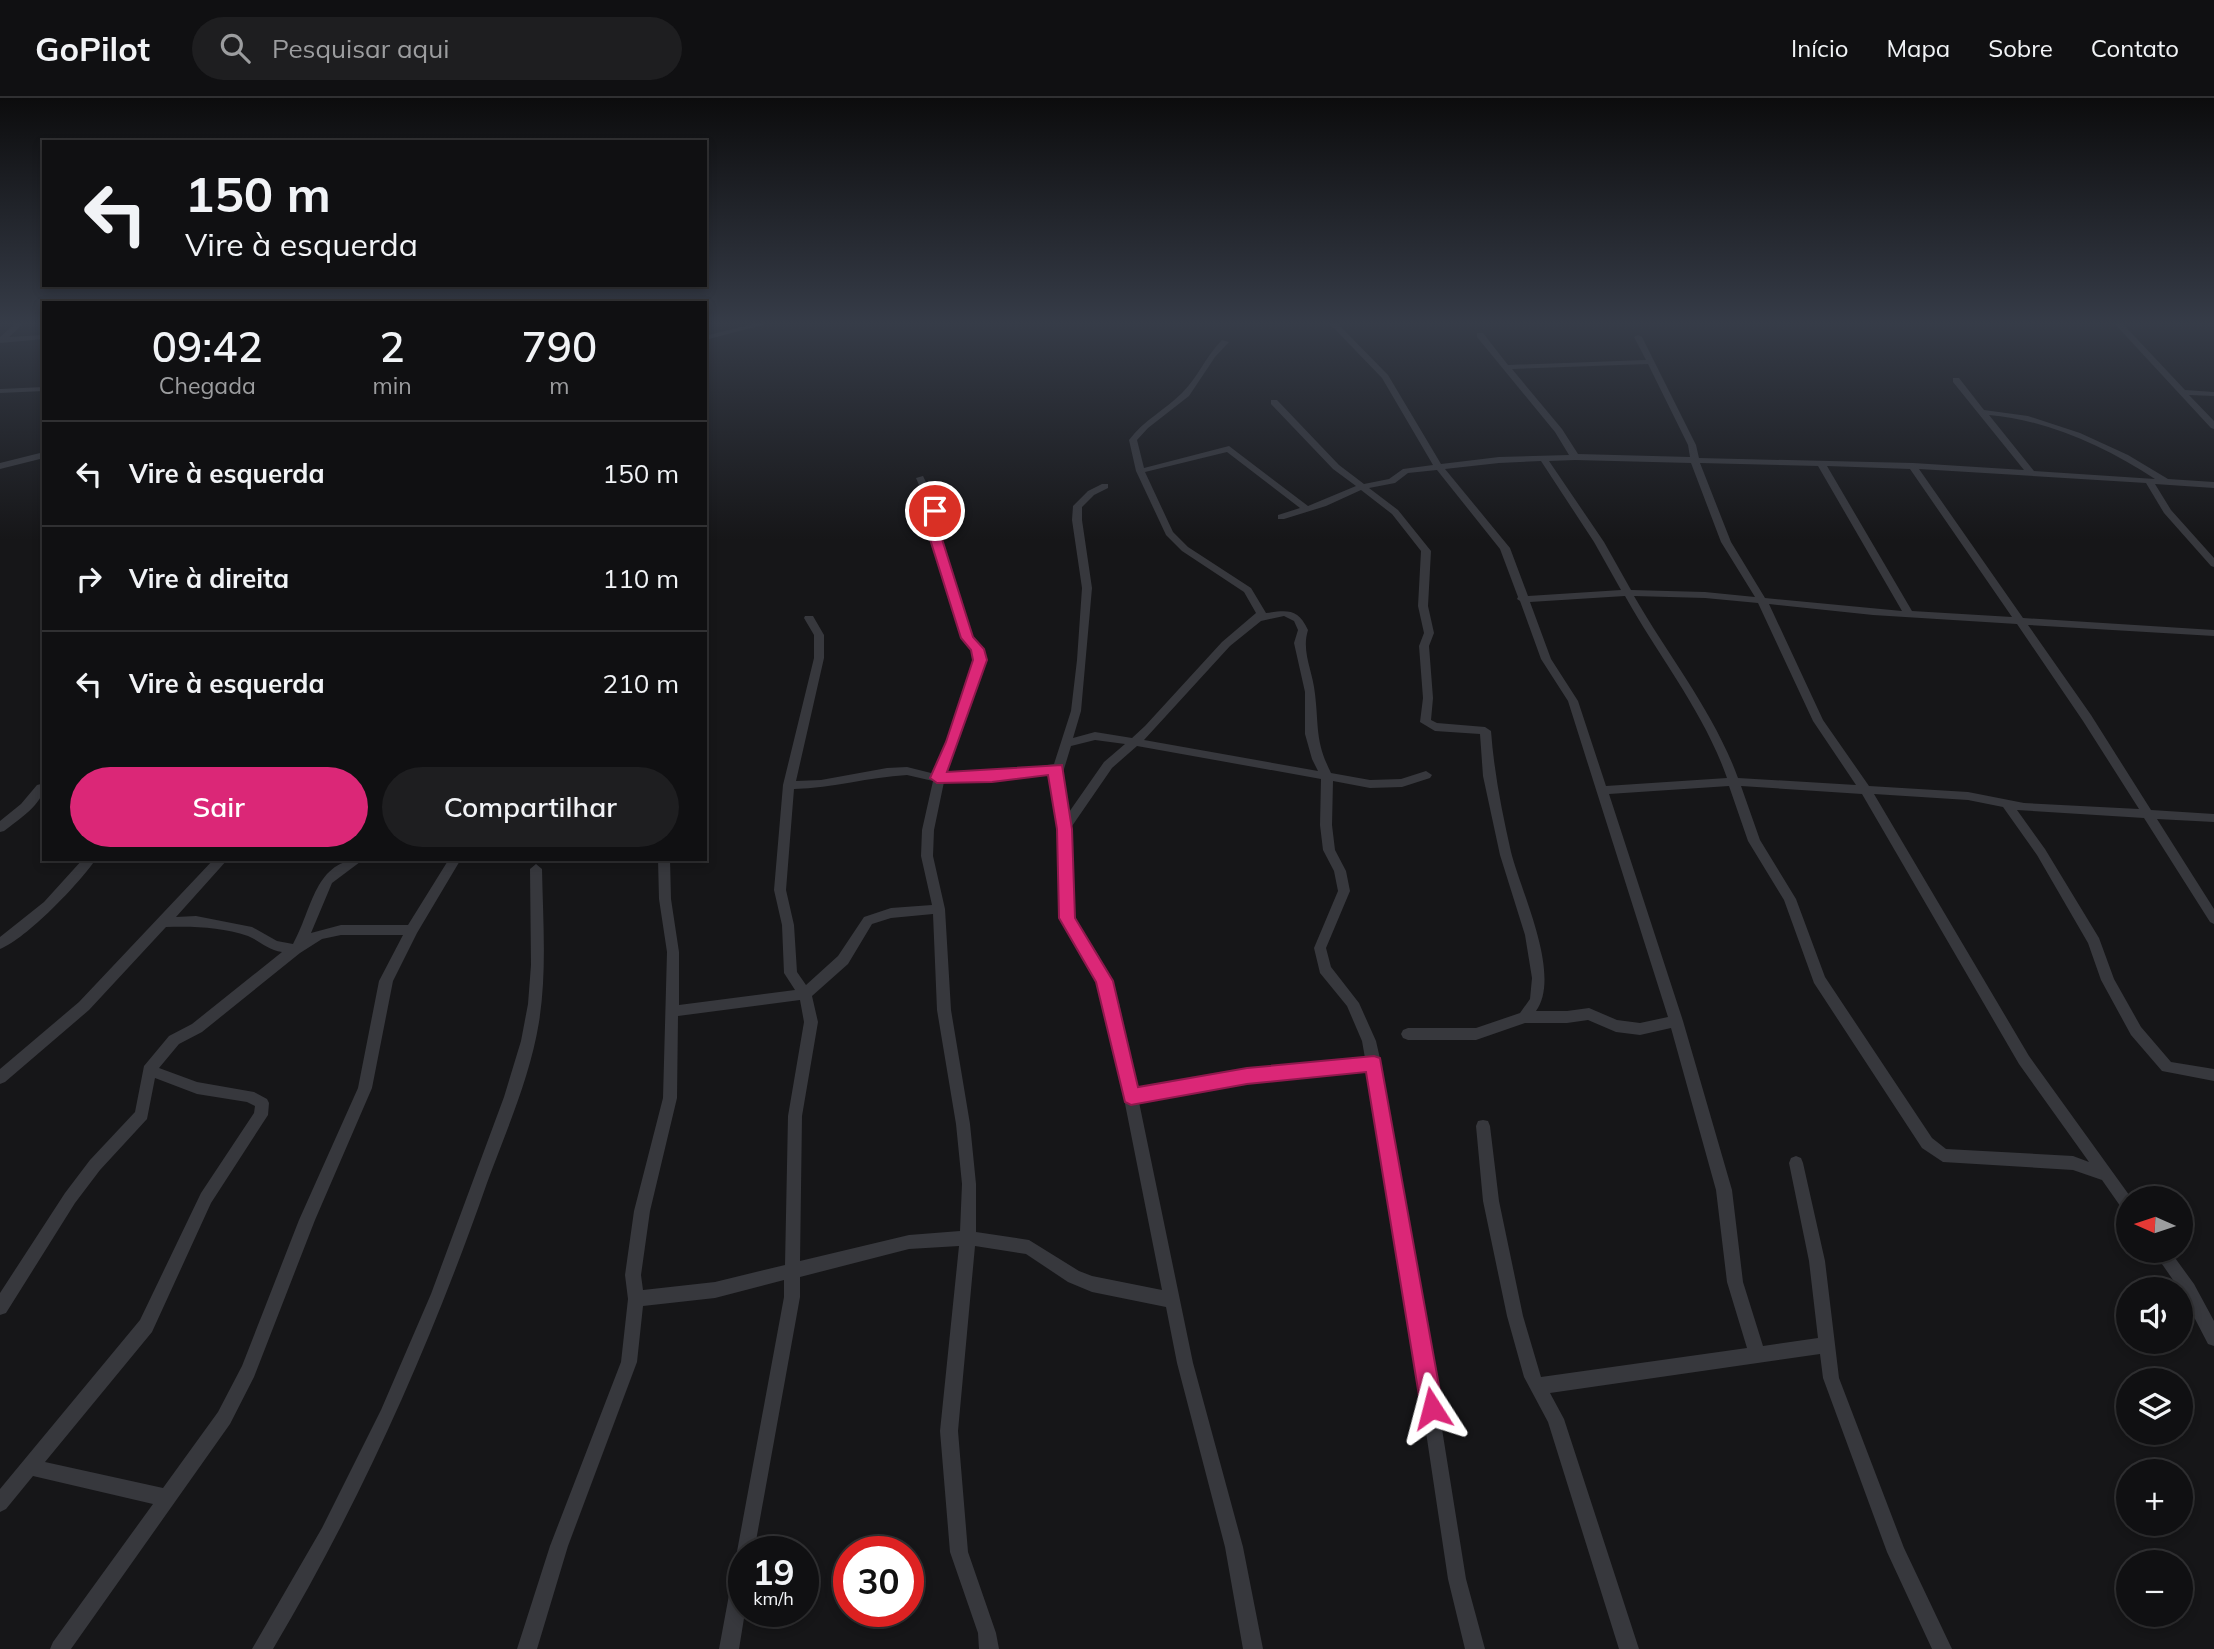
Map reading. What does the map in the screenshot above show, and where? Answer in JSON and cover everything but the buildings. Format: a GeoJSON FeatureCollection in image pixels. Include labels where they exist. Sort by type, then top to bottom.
{"type":"FeatureCollection","features":[{"type":"Feature","properties":{"kind":"street"},"geometry":{"type":"LineString","coordinates":[[1064,829],[1108,765],[1226,644],[1261,613],[1248,590],[1185,549],[1169,533],[1140,471],[1133,440],[1143,426],[1184,395]]}},
{"type":"Feature","properties":{"kind":"street"},"geometry":{"type":"LineString","coordinates":[[1396,395],[1438,467],[1505,548],[1546,659],[1573,701],[1676,1021],[1724,1190],[1734,1282],[1758,1356]]}},
{"type":"Feature","properties":{"kind":"street"},"geometry":{"type":"LineString","coordinates":[[1530,395],[1559,431],[1575,457]]}},
{"type":"Feature","properties":{"kind":"street"},"geometry":{"type":"LineString","coordinates":[[1667,395],[1692,445],[1695,461],[1726,542],[1762,601],[1818,721],[1865,789],[2024,1059],[2116,1188]]}},
{"type":"Feature","properties":{"kind":"street"},"geometry":{"type":"LineString","coordinates":[[1969,395],[2031,473]]}},
{"type":"Feature","properties":{"kind":"street"},"geometry":{"type":"LineString","coordinates":[[2187,395],[2214,426]]}},
{"type":"Feature","properties":{"kind":"street"},"geometry":{"type":"LineString","coordinates":[[1274,402],[1336,467],[1395,512],[1426,551],[1423,606],[1429,633],[1424,646],[1428,698],[1425,722],[1435,727],[1481,730],[1486,734],[1489,776],[1502,835],[1531,935],[1539,978],[1537,1000],[1525,1017]]}},
{"type":"Feature","properties":{"kind":"street"},"geometry":{"type":"LineString","coordinates":[[1983,412],[2031,418],[2128,459],[2165,482]]}},
{"type":"Feature","properties":{"kind":"street"},"geometry":{"type":"LineString","coordinates":[[1140,471],[1229,449],[1307,509]]}},
{"type":"Feature","properties":{"kind":"street"},"geometry":{"type":"LineString","coordinates":[[0,466],[42,456]]}},
{"type":"Feature","properties":{"kind":"street"},"geometry":{"type":"LineString","coordinates":[[1281,517],[1361,487],[1392,481],[1406,471],[1575,457],[1913,466],[2214,485]]}},
{"type":"Feature","properties":{"kind":"street"},"geometry":{"type":"LineString","coordinates":[[1544,459],[1571,496],[1715,737],[1754,841],[1790,898],[1819,979],[1927,1143],[1943,1155],[2073,1163],[2108,1177]]}},
{"type":"Feature","properties":{"kind":"street"},"geometry":{"type":"LineString","coordinates":[[1821,464],[1909,614]]}},
{"type":"Feature","properties":{"kind":"street"},"geometry":{"type":"LineString","coordinates":[[1913,466],[2021,621],[2214,919]]}},
{"type":"Feature","properties":{"kind":"street"},"geometry":{"type":"LineString","coordinates":[[920,478],[935,511],[936,539],[967,638],[977,649],[980,660],[953,742],[937,778],[930,808],[927,858],[939,909],[944,1010],[969,1184],[968,1238],[948,1431],[959,1552],[987,1633],[989,1649]]}},
{"type":"Feature","properties":{"kind":"street"},"geometry":{"type":"LineString","coordinates":[[2149,481],[2167,511],[2214,564]]}},
{"type":"Feature","properties":{"kind":"street"},"geometry":{"type":"LineString","coordinates":[[1105,486],[1091,493],[1078,506],[1077,520],[1087,588],[1076,710],[1068,743],[1056,768],[1055,779],[1064,829],[1067,918],[1105,981],[1172,1300],[1234,1547],[1253,1649]]}},
{"type":"Feature","properties":{"kind":"street"},"geometry":{"type":"LineString","coordinates":[[1522,598],[1629,593],[1705,595],[1909,614],[2214,634]]}},
{"type":"Feature","properties":{"kind":"street"},"geometry":{"type":"LineString","coordinates":[[1258,618],[1293,614],[1303,630],[1299,643],[1310,692],[1311,734],[1318,759],[1327,777],[1326,825],[1329,850],[1340,871],[1344,891],[1320,948],[1325,969],[1352,1003],[1369,1041],[1374,1063],[1428,1384],[1457,1578],[1475,1649]]}},
{"type":"Feature","properties":{"kind":"street"},"geometry":{"type":"LineString","coordinates":[[748,1536],[792,1297],[795,1116],[811,1021],[805,994],[791,973],[788,925],[780,890],[789,785],[820,658],[819,635],[809,618]]}},
{"type":"Feature","properties":{"kind":"street"},"geometry":{"type":"LineString","coordinates":[[1068,743],[1095,736],[1381,784],[1402,783],[1426,775]]}},
{"type":"Feature","properties":{"kind":"street"},"geometry":{"type":"LineString","coordinates":[[789,785],[821,784],[907,771],[937,778],[992,777],[1056,768]]}},
{"type":"Feature","properties":{"kind":"street"},"geometry":{"type":"LineString","coordinates":[[1601,790],[1734,782],[1968,796],[2007,804],[2214,818]]}},
{"type":"Feature","properties":{"kind":"street"},"geometry":{"type":"LineString","coordinates":[[0,828],[41,788]]}},
{"type":"Feature","properties":{"kind":"street"},"geometry":{"type":"LineString","coordinates":[[2007,804],[2041,852],[2094,942],[2108,980],[2136,1031],[2167,1067],[2214,1075]]}},
{"type":"Feature","properties":{"kind":"street"},"geometry":{"type":"LineString","coordinates":[[0,944],[39,916],[88,861]]}},
{"type":"Feature","properties":{"kind":"street"},"geometry":{"type":"LineString","coordinates":[[0,1078],[84,1006],[220,861]]}},
{"type":"Feature","properties":{"kind":"street"},"geometry":{"type":"LineString","coordinates":[[298,947],[327,880],[355,861]]}},
{"type":"Feature","properties":{"kind":"street"},"geometry":{"type":"LineString","coordinates":[[60,1649],[224,1418],[248,1371],[307,1220],[365,1088],[386,981],[412,930],[454,861]]}},
{"type":"Feature","properties":{"kind":"street"},"geometry":{"type":"LineString","coordinates":[[527,1649],[559,1546],[629,1362],[636,1299],[633,1275],[642,1211],[670,1098],[673,952],[665,899],[664,861]]}},
{"type":"Feature","properties":{"kind":"street"},"geometry":{"type":"LineString","coordinates":[[262,1649],[314,1566],[357,1482],[420,1348],[465,1228],[532,1023],[537,934],[536,869]]}},
{"type":"Feature","properties":{"kind":"street"},"geometry":{"type":"LineString","coordinates":[[673,1012],[805,994],[843,960],[868,920],[891,913],[939,909]]}},
{"type":"Feature","properties":{"kind":"street"},"geometry":{"type":"LineString","coordinates":[[164,922],[196,921],[251,932],[274,946],[298,947]]}},
{"type":"Feature","properties":{"kind":"street"},"geometry":{"type":"LineString","coordinates":[[0,1307],[70,1198],[95,1165],[142,1115],[149,1070],[174,1040],[197,1028],[298,947],[319,934],[341,930],[412,930]]}},
{"type":"Feature","properties":{"kind":"street"},"geometry":{"type":"LineString","coordinates":[[1408,1034],[1476,1034],[1525,1017],[1589,1014],[1616,1026],[1640,1029],[1676,1021]]}},
{"type":"Feature","properties":{"kind":"street"},"geometry":{"type":"LineString","coordinates":[[1131,1097],[1247,1076],[1374,1063]]}},
{"type":"Feature","properties":{"kind":"street"},"geometry":{"type":"LineString","coordinates":[[0,1503],[146,1326],[205,1198],[261,1115],[262,1103],[249,1096],[197,1088],[149,1070]]}},
{"type":"Feature","properties":{"kind":"street"},"geometry":{"type":"LineString","coordinates":[[1483,1126],[1491,1200],[1513,1303],[1538,1386],[1555,1419],[1629,1649]]}},
{"type":"Feature","properties":{"kind":"street"},"geometry":{"type":"LineString","coordinates":[[1797,1163],[1817,1261],[1831,1378],[1891,1540],[1942,1649]]}},
{"type":"Feature","properties":{"kind":"street"},"geometry":{"type":"LineString","coordinates":[[636,1299],[715,1290],[909,1242],[968,1238],[1029,1247],[1074,1277],[1092,1284],[1172,1300]]}},
{"type":"Feature","properties":{"kind":"street"},"geometry":{"type":"LineString","coordinates":[[2170,1264],[2188,1290],[2214,1338]]}},
{"type":"Feature","properties":{"kind":"street"},"geometry":{"type":"LineString","coordinates":[[1538,1386],[1826,1345]]}},
{"type":"Feature","properties":{"kind":"street"},"geometry":{"type":"LineString","coordinates":[[31,1467],[167,1498]]}},
{"type":"Feature","properties":{"kind":"street"},"geometry":{"type":"LineString","coordinates":[[729,1649],[733,1627]]}},
{"type":"Feature","properties":{"kind":"route"},"geometry":{"type":"LineString","coordinates":[[935,511],[938,529],[936,539],[956,594],[967,638],[977,649],[980,660],[953,742],[937,778],[992,777],[1056,768],[1055,779],[1064,829],[1067,918],[1105,981],[1131,1097],[1247,1076],[1374,1063],[1432,1408]]}}]}
